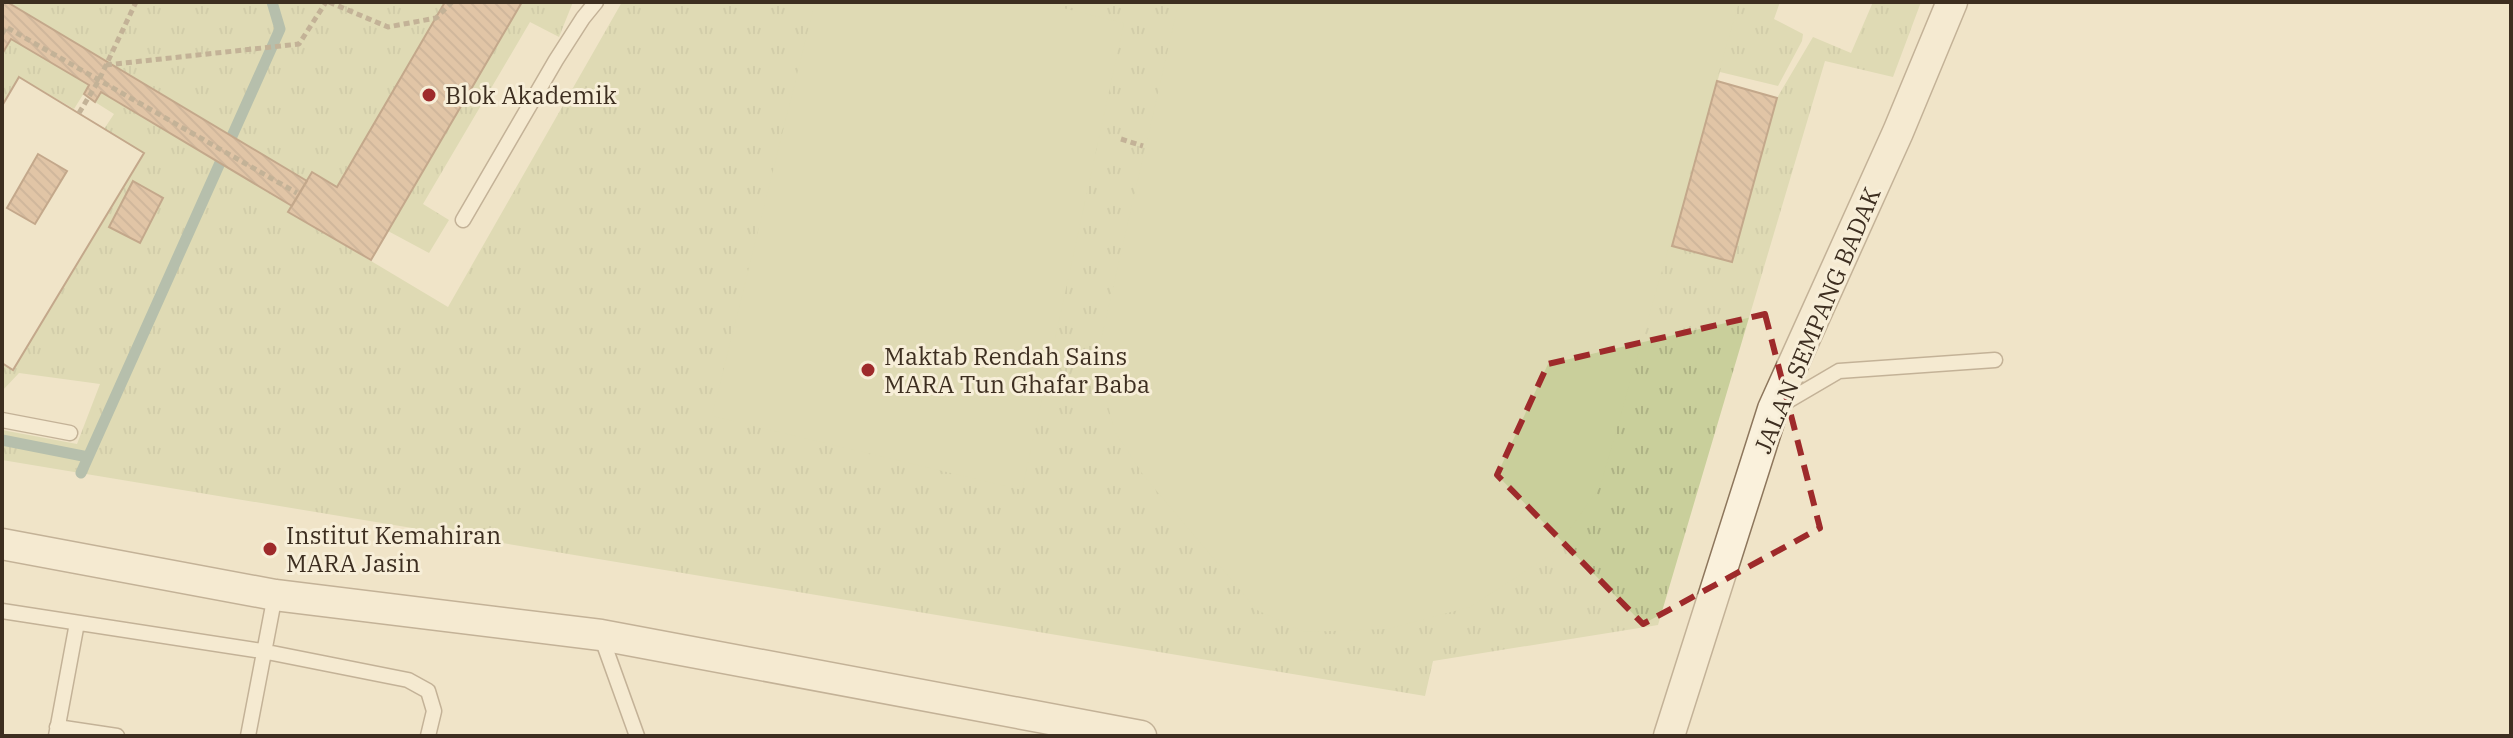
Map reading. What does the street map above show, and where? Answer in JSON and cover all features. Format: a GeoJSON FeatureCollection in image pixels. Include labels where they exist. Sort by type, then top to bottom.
{"type":"FeatureCollection","features":[{"type":"Feature","properties":{"kind":"street","name":"JALAN SEMPANG BADAK"},"geometry":{"type":"LineString","coordinates":[[1669,736],[1773,409],[1898,132],[1952,2]]}},
{"type":"Feature","properties":{"kind":"street"},"geometry":{"type":"LineString","coordinates":[[2,544],[275,595],[601,635],[1141,736]]}},
{"type":"Feature","properties":{"kind":"lane"},"geometry":{"type":"LineString","coordinates":[[463,220],[556,60],[596,2]]}},
{"type":"Feature","properties":{"kind":"lane"},"geometry":{"type":"LineString","coordinates":[[1773,409],[1839,371],[1995,360]]}},
{"type":"Feature","properties":{"kind":"lane"},"geometry":{"type":"LineString","coordinates":[[2,420],[70,433]]}},
{"type":"Feature","properties":{"kind":"lane"},"geometry":{"type":"LineString","coordinates":[[248,736],[275,595]]}},
{"type":"Feature","properties":{"kind":"lane"},"geometry":{"type":"LineString","coordinates":[[2,611],[262,651],[408,680],[428,691],[434,711],[428,736]]}},
{"type":"Feature","properties":{"kind":"lane"},"geometry":{"type":"LineString","coordinates":[[77,623],[56,731],[117,736]]}},
{"type":"Feature","properties":{"kind":"lane"},"geometry":{"type":"LineString","coordinates":[[601,635],[637,736]]}},
{"type":"Feature","properties":{"kind":"path"},"geometry":{"type":"LineString","coordinates":[[79,113],[99,80],[136,2]]}},
{"type":"Feature","properties":{"kind":"path"},"geometry":{"type":"LineString","coordinates":[[106,65],[299,44],[328,2],[388,27],[436,18],[452,2]]}},
{"type":"Feature","properties":{"kind":"path"},"geometry":{"type":"LineString","coordinates":[[2,34],[6,27],[297,193]]}},
{"type":"Feature","properties":{"kind":"path"},"geometry":{"type":"LineString","coordinates":[[1121,139],[1143,146]]}},
{"type":"Feature","properties":{"kind":"highlighted area"},"geometry":{"type":"Polygon","coordinates":[[[1765,314],[1820,528],[1643,624],[1497,475],[1548,364],[1765,314]]]}},
{"type":"Feature","properties":{"kind":"green space"},"geometry":{"type":"Polygon","coordinates":[[[7,2],[445,2],[337,187],[312,172],[307,181],[7,2]]]}},
{"type":"Feature","properties":{"kind":"green space"},"geometry":{"type":"Polygon","coordinates":[[[522,2],[573,2],[559,37],[530,22],[423,204],[449,220],[429,253],[388,231],[522,2]]]}},
{"type":"Feature","properties":{"kind":"green space","name":"Maktab Rendah Sains MARA Tun Ghafar Baba"},"geometry":{"type":"Polygon","coordinates":[[[622,2],[1780,2],[1774,19],[1803,34],[1802,41],[1778,86],[1720,72],[1672,246],[1732,262],[1777,98],[1813,37],[1851,53],[1873,2],[1921,2],[1893,77],[1825,61],[1658,625],[1433,661],[1425,696],[2,460],[2,430],[77,444],[100,384],[19,373],[2,391],[2,363],[13,370],[144,154],[104,129],[114,114],[95,102],[101,92],[292,206],[289,212],[448,307],[622,2]]]}},
{"type":"Feature","properties":{"kind":"green space"},"geometry":{"type":"Polygon","coordinates":[[[815,2],[1038,2],[1124,23],[1022,490],[712,416],[815,2]]]}},
{"type":"Feature","properties":{"kind":"green space"},"geometry":{"type":"Polygon","coordinates":[[[1179,2],[1739,2],[1600,487],[1552,554],[1470,607],[1387,629],[1304,632],[1257,610],[1144,476],[1115,432],[1096,361],[1179,2]]]}},
{"type":"Feature","properties":{"kind":"green space"},"geometry":{"type":"Polygon","coordinates":[[[11,39],[89,85],[74,109],[19,77],[2,106],[2,54],[11,39]]]}},
{"type":"Feature","properties":{"kind":"building"},"geometry":{"type":"Polygon","coordinates":[[[2,2],[7,2],[307,181],[292,206],[101,92],[95,102],[84,94],[89,85],[11,39],[2,54],[2,2]]]}},
{"type":"Feature","properties":{"kind":"building","name":"Blok Akademik"},"geometry":{"type":"Polygon","coordinates":[[[445,2],[522,2],[371,260],[288,212],[312,172],[337,187],[445,2]]]}},
{"type":"Feature","properties":{"kind":"building"},"geometry":{"type":"Polygon","coordinates":[[[19,77],[144,153],[13,370],[2,363],[2,106],[19,77]],[[38,154],[7,208],[35,224],[67,171],[38,154]]]}},
{"type":"Feature","properties":{"kind":"building"},"geometry":{"type":"Polygon","coordinates":[[[19,77],[144,153],[13,370],[2,363],[2,106],[19,77]]]}},
{"type":"Feature","properties":{"kind":"building"},"geometry":{"type":"Polygon","coordinates":[[[1717,81],[1777,98],[1732,262],[1672,246],[1717,81]]]}},
{"type":"Feature","properties":{"kind":"building"},"geometry":{"type":"Polygon","coordinates":[[[133,181],[163,198],[140,243],[109,227],[133,181]]]}},
{"type":"Feature","properties":{"kind":"waterway"},"geometry":{"type":"LineString","coordinates":[[81,473],[280,29],[272,2]]}},
{"type":"Feature","properties":{"kind":"waterway"},"geometry":{"type":"LineString","coordinates":[[2,440],[88,457]]}},
{"type":"Feature","properties":{"kind":"place","name":"Blok Akademik"},"geometry":{"type":"Point","coordinates":[429,95]}},
{"type":"Feature","properties":{"kind":"place","name":"Maktab Rendah Sains MARA Tun Ghafar Baba"},"geometry":{"type":"Point","coordinates":[868,370]}},
{"type":"Feature","properties":{"kind":"place","name":"Institut Kemahiran MARA Jasin"},"geometry":{"type":"Point","coordinates":[270,549]}}]}
